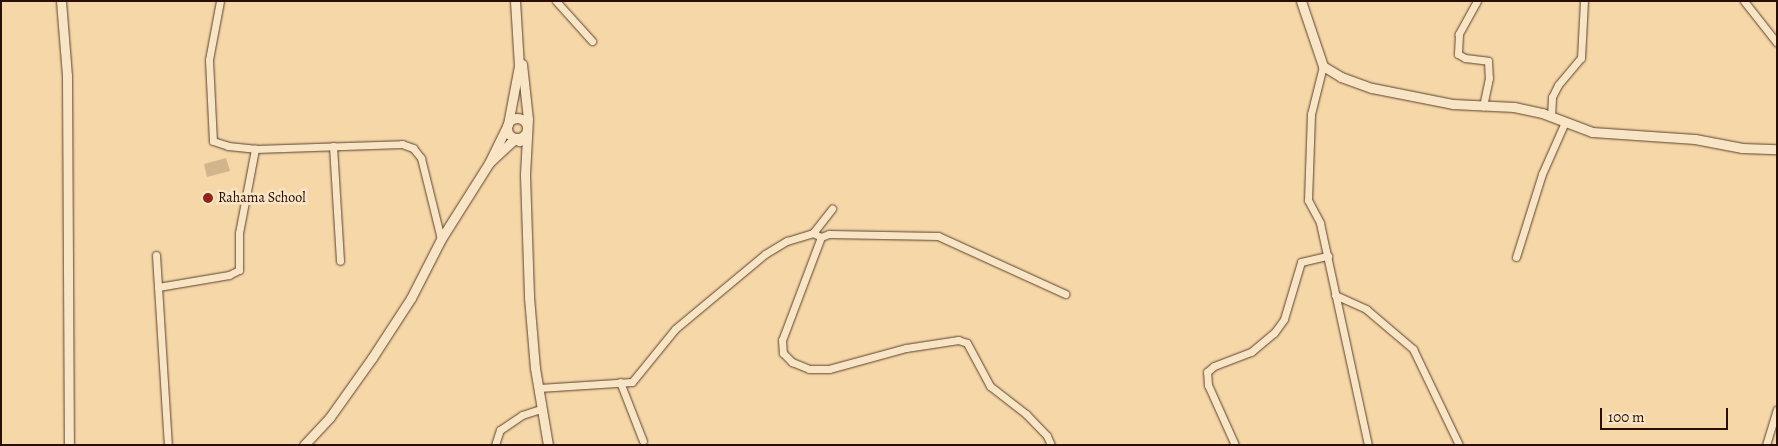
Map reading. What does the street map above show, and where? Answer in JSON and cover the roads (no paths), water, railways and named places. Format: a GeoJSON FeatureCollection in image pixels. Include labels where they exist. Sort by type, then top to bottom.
{"type":"FeatureCollection","features":[{"type":"Feature","properties":{"kind":"street"},"geometry":{"type":"LineString","coordinates":[[61,1],[67,76],[69,445]]}},
{"type":"Feature","properties":{"kind":"street"},"geometry":{"type":"LineString","coordinates":[[220,1],[209,60],[211,133],[213,141],[228,146],[256,149],[402,144],[413,148],[421,158],[441,239]]}},
{"type":"Feature","properties":{"kind":"street"},"geometry":{"type":"LineString","coordinates":[[515,1],[527,128],[525,151],[529,297],[538,388],[548,445]]}},
{"type":"Feature","properties":{"kind":"street"},"geometry":{"type":"LineString","coordinates":[[556,1],[592,41]]}},
{"type":"Feature","properties":{"kind":"street"},"geometry":{"type":"LineString","coordinates":[[1301,1],[1323,66],[1312,114],[1308,200],[1320,223],[1368,445]]}},
{"type":"Feature","properties":{"kind":"street"},"geometry":{"type":"LineString","coordinates":[[1477,1],[1459,34],[1458,54],[1465,58],[1488,61],[1489,78],[1482,106]]}},
{"type":"Feature","properties":{"kind":"street"},"geometry":{"type":"LineString","coordinates":[[1551,117],[1552,97],[1558,85],[1581,58],[1584,1]]}},
{"type":"Feature","properties":{"kind":"street"},"geometry":{"type":"LineString","coordinates":[[1744,1],[1777,43]]}},
{"type":"Feature","properties":{"kind":"street"},"geometry":{"type":"LineString","coordinates":[[518,42],[516,84],[508,124],[508,134],[516,139],[525,151]]}},
{"type":"Feature","properties":{"kind":"street"},"geometry":{"type":"LineString","coordinates":[[1323,66],[1341,77],[1372,88],[1453,104],[1514,107],[1551,117],[1592,132],[1622,136],[1695,139],[1742,148],[1777,150]]}},
{"type":"Feature","properties":{"kind":"street"},"geometry":{"type":"LineString","coordinates":[[304,445],[330,417],[372,358],[411,298],[441,239],[489,163],[508,124],[519,118],[527,128]]}},
{"type":"Feature","properties":{"kind":"street"},"geometry":{"type":"LineString","coordinates":[[1516,257],[1542,174],[1565,122]]}},
{"type":"Feature","properties":{"kind":"street"},"geometry":{"type":"LineString","coordinates":[[489,163],[507,145],[525,134],[527,128]]}},
{"type":"Feature","properties":{"kind":"street"},"geometry":{"type":"LineString","coordinates":[[507,145],[521,146],[525,151]]}},
{"type":"Feature","properties":{"kind":"street"},"geometry":{"type":"LineString","coordinates":[[333,146],[340,261]]}},
{"type":"Feature","properties":{"kind":"street"},"geometry":{"type":"LineString","coordinates":[[158,287],[229,275],[239,270],[238,233],[256,149]]}},
{"type":"Feature","properties":{"kind":"street"},"geometry":{"type":"LineString","coordinates":[[538,388],[632,382],[675,329],[765,254],[786,241],[813,233],[832,209]]}},
{"type":"Feature","properties":{"kind":"street"},"geometry":{"type":"LineString","coordinates":[[813,233],[820,237],[829,234],[938,236],[1065,294]]}},
{"type":"Feature","properties":{"kind":"street"},"geometry":{"type":"LineString","coordinates":[[820,237],[782,340],[782,353],[792,362],[809,369],[829,369],[906,348],[958,340],[967,344],[990,386],[1026,414],[1047,436],[1051,445]]}},
{"type":"Feature","properties":{"kind":"street"},"geometry":{"type":"LineString","coordinates":[[156,255],[168,445]]}},
{"type":"Feature","properties":{"kind":"street"},"geometry":{"type":"LineString","coordinates":[[1236,445],[1208,385],[1207,372],[1214,366],[1251,352],[1274,333],[1284,319],[1301,262],[1328,256]]}},
{"type":"Feature","properties":{"kind":"street"},"geometry":{"type":"LineString","coordinates":[[1335,294],[1366,309],[1413,349],[1459,445]]}},
{"type":"Feature","properties":{"kind":"street"},"geometry":{"type":"LineString","coordinates":[[620,382],[643,441]]}},
{"type":"Feature","properties":{"kind":"street"},"geometry":{"type":"LineString","coordinates":[[495,445],[500,430],[522,414],[541,409]]}},
{"type":"Feature","properties":{"kind":"street"},"geometry":{"type":"LineString","coordinates":[[1766,445],[1777,410]]}},
{"type":"Feature","properties":{"kind":"place","name":"Rahama School"},"geometry":{"type":"Point","coordinates":[208,198]}}]}
